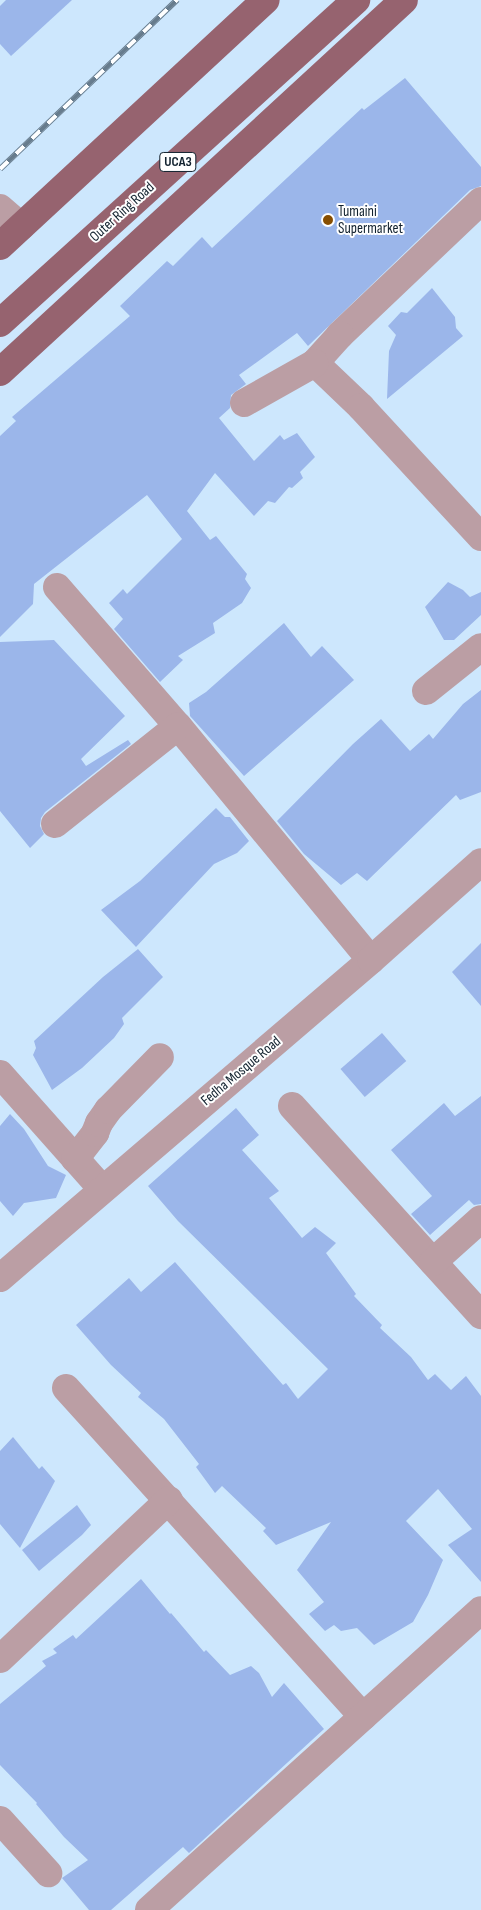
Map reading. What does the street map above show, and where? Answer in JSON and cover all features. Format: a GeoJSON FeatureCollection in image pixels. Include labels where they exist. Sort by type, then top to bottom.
{"type":"FeatureCollection","features":[{"type":"Feature","properties":{"kind":"main road"},"geometry":{"type":"LineString","coordinates":[[0,246],[266,0]]}},
{"type":"Feature","properties":{"kind":"main road","name":"Outer Ring Road"},"geometry":{"type":"LineString","coordinates":[[0,323],[356,0]]}},
{"type":"Feature","properties":{"kind":"main road","name":"UCA3"},"geometry":{"type":"LineString","coordinates":[[0,372],[404,0]]}},
{"type":"Feature","properties":{"kind":"street"},"geometry":{"type":"LineString","coordinates":[[244,403],[315,363],[340,335],[481,201]]}},
{"type":"Feature","properties":{"kind":"street"},"geometry":{"type":"LineString","coordinates":[[0,208],[22,226]]}},
{"type":"Feature","properties":{"kind":"street"},"geometry":{"type":"LineString","coordinates":[[315,363],[361,407],[481,537]]}},
{"type":"Feature","properties":{"kind":"street"},"geometry":{"type":"LineString","coordinates":[[57,587],[178,726],[371,960]]}},
{"type":"Feature","properties":{"kind":"street"},"geometry":{"type":"LineString","coordinates":[[426,691],[481,647]]}},
{"type":"Feature","properties":{"kind":"street"},"geometry":{"type":"LineString","coordinates":[[55,824],[178,726]]}},
{"type":"Feature","properties":{"kind":"street","name":"Fedha Mosque Road"},"geometry":{"type":"LineString","coordinates":[[0,1278],[371,960],[481,862]]}},
{"type":"Feature","properties":{"kind":"street"},"geometry":{"type":"LineString","coordinates":[[75,1159],[95,1133],[108,1110],[160,1058]]}},
{"type":"Feature","properties":{"kind":"street"},"geometry":{"type":"LineString","coordinates":[[0,1074],[102,1189]]}},
{"type":"Feature","properties":{"kind":"street"},"geometry":{"type":"LineString","coordinates":[[292,1106],[481,1316]]}},
{"type":"Feature","properties":{"kind":"street"},"geometry":{"type":"LineString","coordinates":[[433,1262],[481,1219]]}},
{"type":"Feature","properties":{"kind":"street"},"geometry":{"type":"LineString","coordinates":[[66,1388],[363,1717]]}},
{"type":"Feature","properties":{"kind":"street"},"geometry":{"type":"LineString","coordinates":[[0,1659],[169,1500]]}},
{"type":"Feature","properties":{"kind":"street"},"geometry":{"type":"LineString","coordinates":[[149,1910],[481,1610]]}},
{"type":"Feature","properties":{"kind":"street"},"geometry":{"type":"LineString","coordinates":[[0,1820],[48,1873]]}},
{"type":"Feature","properties":{"kind":"building"},"geometry":{"type":"Polygon","coordinates":[[[6,0],[72,0],[11,56],[0,44],[0,6],[6,0]]]}},
{"type":"Feature","properties":{"kind":"building"},"geometry":{"type":"Polygon","coordinates":[[[405,78],[481,167],[481,186],[470,190],[308,346],[297,333],[239,375],[246,384],[231,395],[230,408],[219,418],[254,461],[280,435],[284,440],[297,433],[315,457],[300,472],[303,478],[292,488],[289,487],[275,503],[268,501],[254,516],[215,473],[187,511],[210,540],[216,536],[247,574],[245,579],[251,588],[242,603],[213,623],[215,633],[178,656],[183,660],[160,682],[114,629],[123,619],[109,603],[123,589],[127,594],[182,539],[147,495],[34,584],[33,604],[0,637],[0,436],[16,421],[12,417],[130,316],[120,306],[167,261],[173,266],[202,237],[212,248],[362,108],[364,110],[405,78]]]}},
{"type":"Feature","properties":{"kind":"building"},"geometry":{"type":"Polygon","coordinates":[[[432,288],[455,317],[456,328],[463,336],[387,399],[389,351],[396,335],[388,326],[401,312],[407,313],[432,288]]]}},
{"type":"Feature","properties":{"kind":"building"},"geometry":{"type":"Polygon","coordinates":[[[448,582],[463,590],[470,597],[481,592],[481,615],[454,640],[444,640],[425,607],[448,582]]]}},
{"type":"Feature","properties":{"kind":"building"},"geometry":{"type":"Polygon","coordinates":[[[284,623],[311,657],[322,646],[354,680],[244,776],[190,716],[189,703],[206,692],[284,623]]]}},
{"type":"Feature","properties":{"kind":"building"},"geometry":{"type":"Polygon","coordinates":[[[54,640],[125,716],[81,759],[86,766],[128,740],[131,744],[45,812],[41,818],[40,826],[44,834],[30,848],[0,811],[0,642],[54,640]]]}},
{"type":"Feature","properties":{"kind":"building"},"geometry":{"type":"Polygon","coordinates":[[[481,690],[481,792],[460,800],[456,795],[367,881],[357,873],[341,885],[304,854],[277,821],[353,744],[381,719],[410,751],[429,734],[433,739],[463,704],[481,690]]]}},
{"type":"Feature","properties":{"kind":"building"},"geometry":{"type":"Polygon","coordinates":[[[216,808],[225,817],[230,817],[249,841],[237,853],[214,864],[136,947],[101,910],[140,881],[216,808]]]}},
{"type":"Feature","properties":{"kind":"building"},"geometry":{"type":"Polygon","coordinates":[[[481,943],[481,1006],[452,972],[481,943]]]}},
{"type":"Feature","properties":{"kind":"building"},"geometry":{"type":"Polygon","coordinates":[[[138,949],[163,977],[122,1018],[124,1024],[114,1038],[82,1068],[52,1090],[33,1055],[36,1048],[34,1041],[103,977],[138,949]]]}},
{"type":"Feature","properties":{"kind":"building"},"geometry":{"type":"Polygon","coordinates":[[[382,1033],[406,1061],[365,1097],[340,1069],[382,1033]]]}},
{"type":"Feature","properties":{"kind":"building"},"geometry":{"type":"Polygon","coordinates":[[[481,1096],[481,1204],[474,1205],[469,1200],[430,1235],[411,1214],[432,1196],[391,1150],[444,1103],[455,1116],[481,1096]]]}},
{"type":"Feature","properties":{"kind":"building"},"geometry":{"type":"Polygon","coordinates":[[[236,1108],[259,1135],[242,1150],[279,1191],[269,1198],[302,1238],[315,1227],[336,1243],[326,1253],[356,1294],[354,1296],[382,1325],[380,1328],[411,1357],[428,1380],[435,1374],[451,1390],[466,1376],[481,1396],[481,1582],[448,1545],[472,1529],[438,1489],[406,1521],[443,1560],[428,1595],[413,1622],[374,1645],[357,1628],[341,1631],[334,1625],[325,1631],[309,1614],[324,1602],[297,1570],[331,1522],[276,1545],[263,1531],[266,1528],[222,1486],[215,1493],[196,1467],[199,1464],[164,1419],[138,1397],[141,1393],[111,1365],[76,1325],[129,1278],[141,1292],[175,1262],[283,1385],[286,1383],[298,1399],[328,1369],[178,1221],[148,1186],[236,1108]]]}},
{"type":"Feature","properties":{"kind":"building"},"geometry":{"type":"Polygon","coordinates":[[[10,1114],[24,1129],[48,1166],[66,1175],[56,1198],[24,1203],[13,1216],[0,1201],[0,1126],[10,1114]]]}},
{"type":"Feature","properties":{"kind":"building"},"geometry":{"type":"Polygon","coordinates":[[[13,1437],[39,1469],[42,1466],[55,1481],[20,1548],[0,1524],[0,1451],[13,1437]]]}},
{"type":"Feature","properties":{"kind":"building"},"geometry":{"type":"Polygon","coordinates":[[[77,1505],[91,1525],[82,1535],[39,1571],[22,1550],[77,1505]]]}},
{"type":"Feature","properties":{"kind":"building"},"geometry":{"type":"Polygon","coordinates":[[[141,1579],[204,1652],[206,1650],[230,1675],[251,1666],[259,1673],[272,1697],[284,1683],[324,1729],[189,1853],[183,1847],[111,1910],[89,1910],[62,1878],[88,1860],[64,1837],[37,1803],[0,1765],[0,1704],[46,1666],[42,1661],[57,1653],[53,1649],[73,1635],[76,1639],[141,1579]]]}},
{"type":"Feature","properties":{"kind":"railway"},"geometry":{"type":"LineString","coordinates":[[0,169],[177,0]]}},
{"type":"Feature","properties":{"kind":"place","name":"Tumaini Supermarket"},"geometry":{"type":"Point","coordinates":[328,220]}}]}
